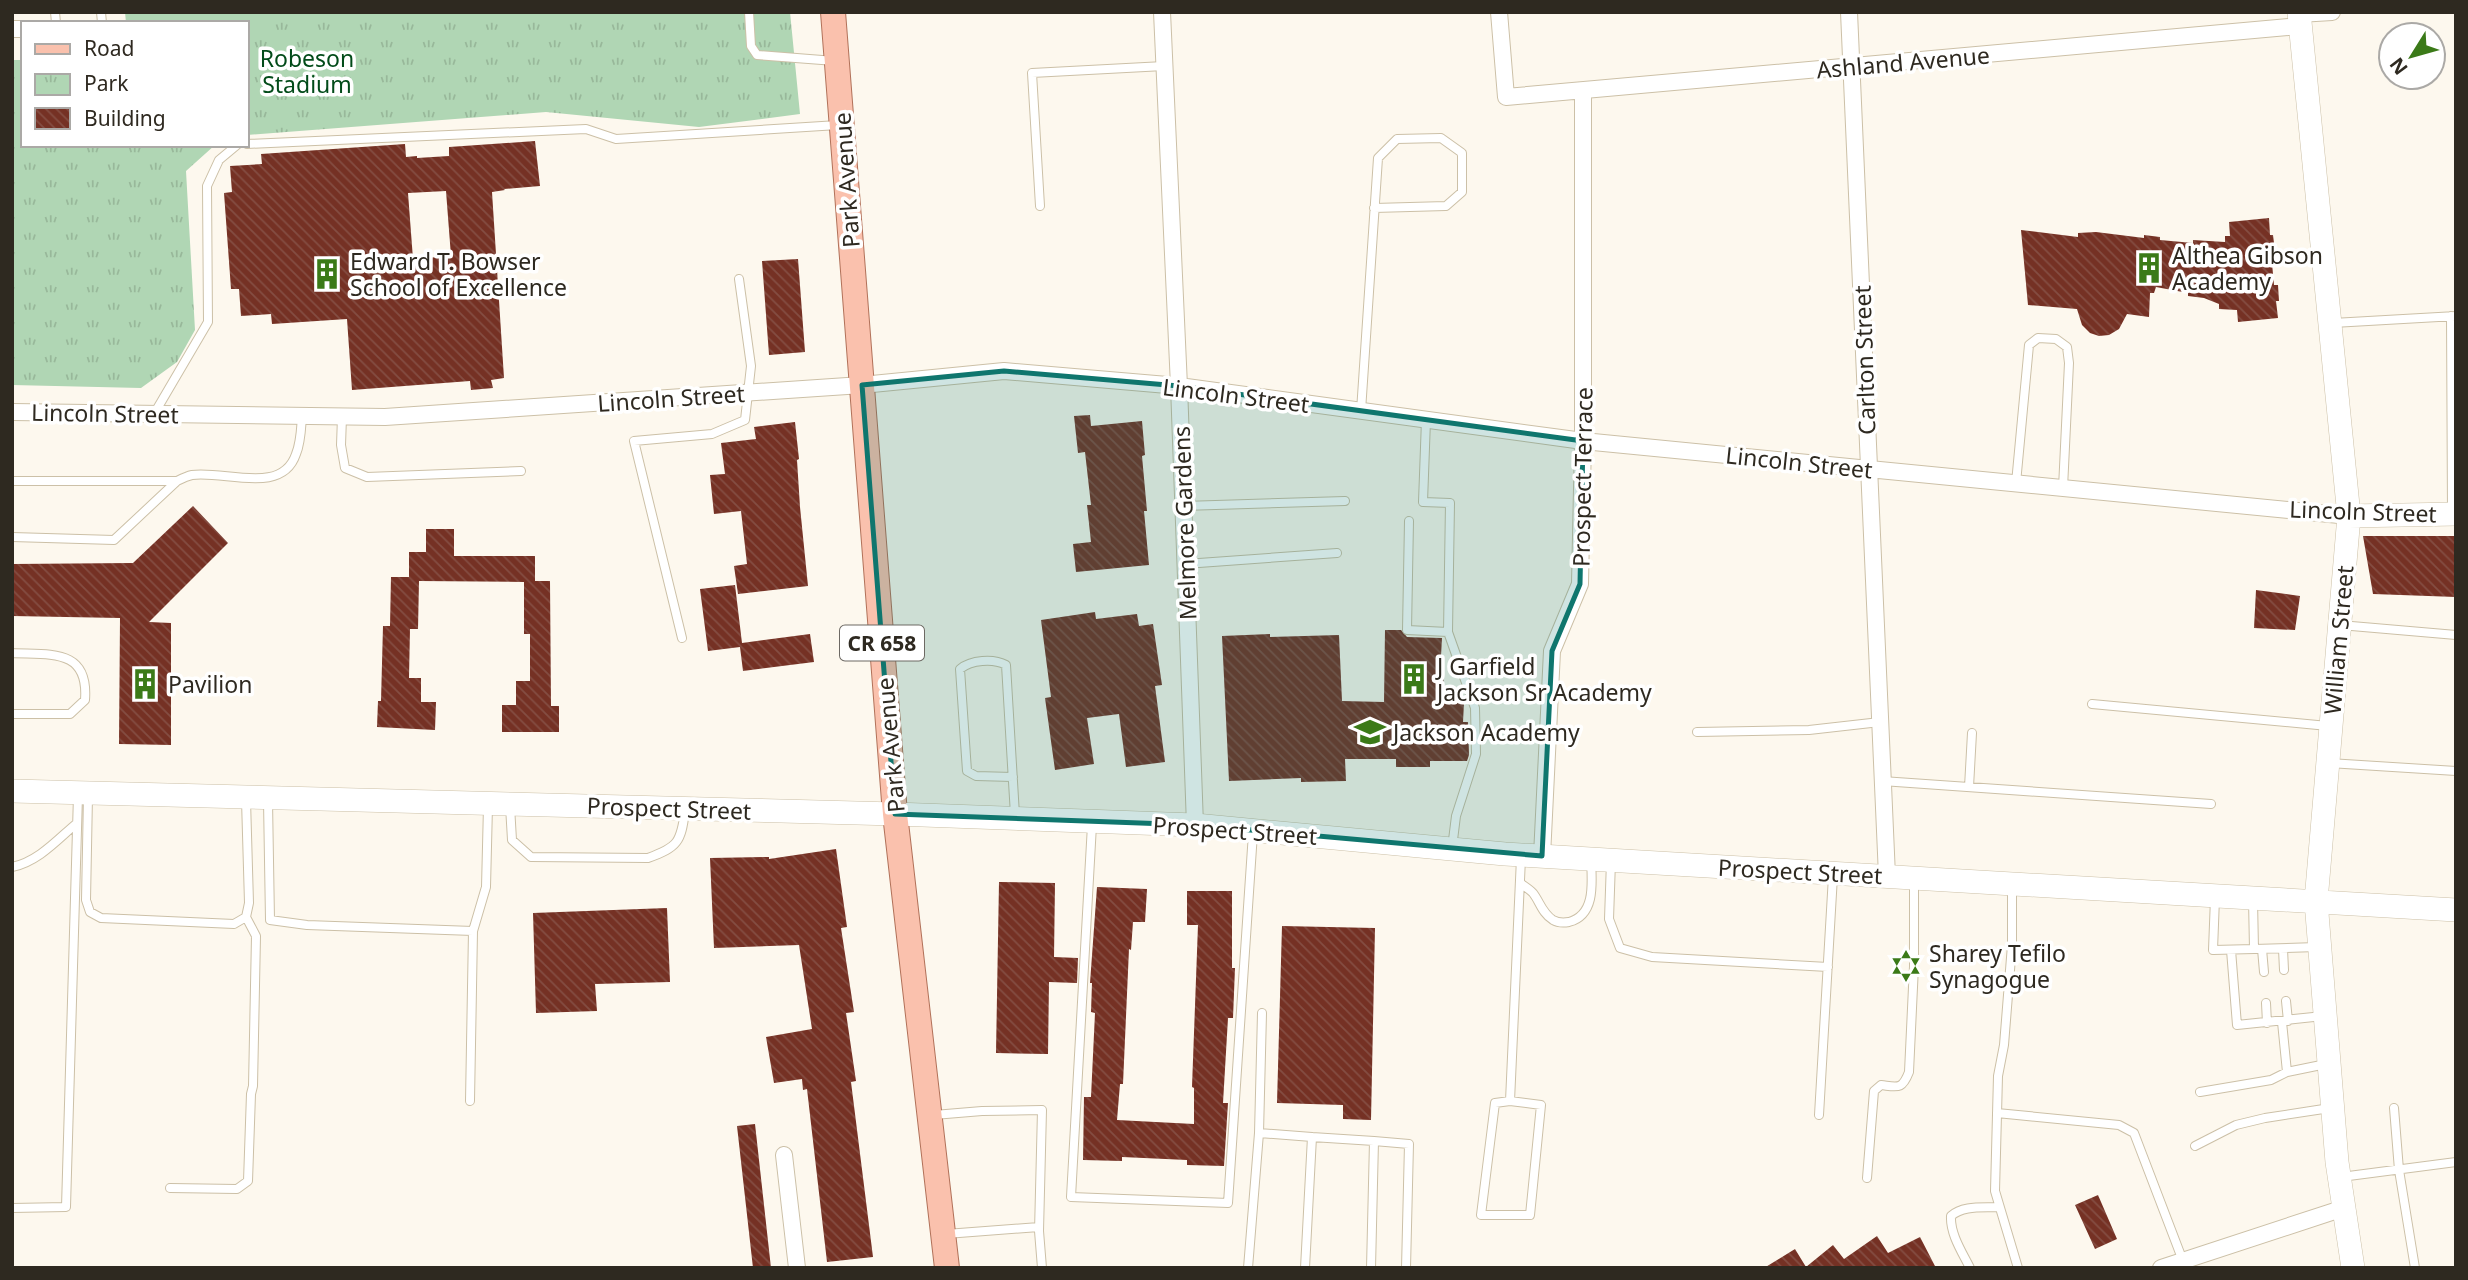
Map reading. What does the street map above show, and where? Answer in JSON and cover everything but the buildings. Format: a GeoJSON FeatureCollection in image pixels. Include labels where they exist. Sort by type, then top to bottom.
{"type":"FeatureCollection","features":[{"type":"Feature","properties":{"kind":"main road","name":"Park Avenue"},"geometry":{"type":"LineString","coordinates":[[833,12],[895,814],[947,1268]]}},
{"type":"Feature","properties":{"kind":"street","name":"Melmore Gardens"},"geometry":{"type":"LineString","coordinates":[[1162,12],[1195,825]]}},
{"type":"Feature","properties":{"kind":"street","name":"Ashland Avenue"},"geometry":{"type":"LineString","coordinates":[[1499,12],[1506,97],[1852,67],[2299,18],[2332,12]]}},
{"type":"Feature","properties":{"kind":"street","name":"Carlton Street"},"geometry":{"type":"LineString","coordinates":[[1849,12],[1887,876]]}},
{"type":"Feature","properties":{"kind":"street","name":"William Street"},"geometry":{"type":"LineString","coordinates":[[2299,18],[2349,516],[2316,901],[2339,1177],[2353,1268]]}},
{"type":"Feature","properties":{"kind":"street","name":"Prospect Terrace"},"geometry":{"type":"LineString","coordinates":[[1531,855],[1552,651],[1580,584],[1583,441],[1583,92]]}},
{"type":"Feature","properties":{"kind":"street","name":"Lincoln Street"},"geometry":{"type":"LineString","coordinates":[[12,412],[385,417],[862,385],[1004,371],[1179,386],[1583,441],[2349,516],[2454,514]]}},
{"type":"Feature","properties":{"kind":"street","name":"Prospect Street"},"geometry":{"type":"LineString","coordinates":[[12,791],[895,814],[1195,825],[1601,860],[2456,910]]}},
{"type":"Feature","properties":{"kind":"street"},"geometry":{"type":"LineString","coordinates":[[784,1155],[797,1268]]}},
{"type":"Feature","properties":{"kind":"street"},"geometry":{"type":"LineString","coordinates":[[2161,1268],[2183,1264],[2344,1208]]}},
{"type":"Feature","properties":{"kind":"lane"},"geometry":{"type":"LineString","coordinates":[[749,12],[751,47],[757,55],[836,61]]}},
{"type":"Feature","properties":{"kind":"lane"},"geometry":{"type":"LineString","coordinates":[[1040,206],[1032,73],[1164,65]]}},
{"type":"Feature","properties":{"kind":"lane"},"geometry":{"type":"LineString","coordinates":[[248,144],[586,129],[616,139],[841,125]]}},
{"type":"Feature","properties":{"kind":"lane"},"geometry":{"type":"LineString","coordinates":[[1361,411],[1374,208],[1378,159],[1397,139],[1441,138],[1462,153],[1462,192],[1446,206],[1374,208]]}},
{"type":"Feature","properties":{"kind":"lane"},"geometry":{"type":"LineString","coordinates":[[153,414],[208,322],[207,186],[219,160],[235,147]]}},
{"type":"Feature","properties":{"kind":"lane"},"geometry":{"type":"LineString","coordinates":[[682,638],[634,441],[712,433],[745,420],[751,366],[739,279]]}},
{"type":"Feature","properties":{"kind":"lane"},"geometry":{"type":"LineString","coordinates":[[2330,323],[2453,316],[2454,514]]}},
{"type":"Feature","properties":{"kind":"lane"},"geometry":{"type":"LineString","coordinates":[[2016,483],[2029,345],[2038,338],[2056,340],[2067,347],[2069,363],[2063,488]]}},
{"type":"Feature","properties":{"kind":"lane"},"geometry":{"type":"LineString","coordinates":[[12,537],[114,540],[177,481],[192,475],[256,478],[277,476],[288,469],[295,457],[302,416]]}},
{"type":"Feature","properties":{"kind":"lane"},"geometry":{"type":"LineString","coordinates":[[342,416],[341,445],[345,468],[367,477],[521,471]]}},
{"type":"Feature","properties":{"kind":"lane"},"geometry":{"type":"LineString","coordinates":[[1426,420],[1423,502],[1450,503],[1448,632],[1475,708],[1476,754],[1456,816],[1451,849]]}},
{"type":"Feature","properties":{"kind":"lane"},"geometry":{"type":"LineString","coordinates":[[12,481],[177,481]]}},
{"type":"Feature","properties":{"kind":"lane"},"geometry":{"type":"LineString","coordinates":[[1183,506],[1345,501]]}},
{"type":"Feature","properties":{"kind":"lane"},"geometry":{"type":"LineString","coordinates":[[1409,522],[1406,630],[1448,632]]}},
{"type":"Feature","properties":{"kind":"lane"},"geometry":{"type":"LineString","coordinates":[[1185,564],[1337,553]]}},
{"type":"Feature","properties":{"kind":"lane"},"geometry":{"type":"LineString","coordinates":[[2339,625],[2456,635]]}},
{"type":"Feature","properties":{"kind":"lane"},"geometry":{"type":"LineString","coordinates":[[12,653],[64,655],[80,670],[86,685],[85,700],[70,714],[12,714]]}},
{"type":"Feature","properties":{"kind":"lane"},"geometry":{"type":"LineString","coordinates":[[1013,777],[976,776],[967,771],[960,669],[967,663],[998,660],[1006,664],[1013,777],[1015,818]]}},
{"type":"Feature","properties":{"kind":"lane"},"geometry":{"type":"LineString","coordinates":[[2092,704],[2331,726]]}},
{"type":"Feature","properties":{"kind":"lane"},"geometry":{"type":"LineString","coordinates":[[1697,732],[1809,730],[1880,722]]}},
{"type":"Feature","properties":{"kind":"lane"},"geometry":{"type":"LineString","coordinates":[[1969,787],[1972,733]]}},
{"type":"Feature","properties":{"kind":"lane"},"geometry":{"type":"LineString","coordinates":[[2328,763],[2456,771]]}},
{"type":"Feature","properties":{"kind":"lane"},"geometry":{"type":"LineString","coordinates":[[1882,781],[2211,804]]}},
{"type":"Feature","properties":{"kind":"lane"},"geometry":{"type":"LineString","coordinates":[[12,1208],[66,1208],[77,823],[83,793]]}},
{"type":"Feature","properties":{"kind":"lane"},"geometry":{"type":"LineString","coordinates":[[83,793],[86,900],[90,912],[101,918],[234,924],[246,917]]}},
{"type":"Feature","properties":{"kind":"lane"},"geometry":{"type":"LineString","coordinates":[[170,1188],[237,1189],[248,1181],[256,936],[246,917],[257,797]]}},
{"type":"Feature","properties":{"kind":"lane"},"geometry":{"type":"LineString","coordinates":[[257,797],[270,920],[307,925],[473,931]]}},
{"type":"Feature","properties":{"kind":"lane"},"geometry":{"type":"LineString","coordinates":[[499,803],[512,841],[531,857],[648,858],[677,843],[682,834],[685,808]]}},
{"type":"Feature","properties":{"kind":"lane"},"geometry":{"type":"LineString","coordinates":[[470,1101],[473,931],[486,887],[499,803]]}},
{"type":"Feature","properties":{"kind":"lane"},"geometry":{"type":"LineString","coordinates":[[1093,821],[1071,1197],[1228,1203],[1253,830]]}},
{"type":"Feature","properties":{"kind":"lane"},"geometry":{"type":"LineString","coordinates":[[12,867],[38,856],[77,823]]}},
{"type":"Feature","properties":{"kind":"lane"},"geometry":{"type":"LineString","coordinates":[[1510,1101],[1520,883],[1531,855]]}},
{"type":"Feature","properties":{"kind":"lane"},"geometry":{"type":"LineString","coordinates":[[1520,883],[1533,894],[1552,920],[1562,923],[1577,920],[1587,909],[1601,860]]}},
{"type":"Feature","properties":{"kind":"lane"},"geometry":{"type":"LineString","coordinates":[[1601,860],[1609,919],[1620,948],[1652,957],[1828,967]]}},
{"type":"Feature","properties":{"kind":"lane"},"geometry":{"type":"LineString","coordinates":[[1819,1115],[1833,873]]}},
{"type":"Feature","properties":{"kind":"lane"},"geometry":{"type":"LineString","coordinates":[[1867,1178],[1874,1091],[1881,1085],[1904,1085],[1909,1072],[1914,967],[1914,878]]}},
{"type":"Feature","properties":{"kind":"lane"},"geometry":{"type":"LineString","coordinates":[[2011,884],[2011,964],[2004,1045],[1998,1076],[1995,1191],[2018,1268]]}},
{"type":"Feature","properties":{"kind":"lane"},"geometry":{"type":"LineString","coordinates":[[2216,895],[2213,950],[2320,947]]}},
{"type":"Feature","properties":{"kind":"lane"},"geometry":{"type":"LineString","coordinates":[[2253,898],[2258,949],[2264,972]]}},
{"type":"Feature","properties":{"kind":"lane"},"geometry":{"type":"LineString","coordinates":[[2231,950],[2236,1025],[2326,1016]]}},
{"type":"Feature","properties":{"kind":"lane"},"geometry":{"type":"LineString","coordinates":[[2283,950],[2284,970]]}},
{"type":"Feature","properties":{"kind":"lane"},"geometry":{"type":"LineString","coordinates":[[2286,1001],[2287,1072]]}},
{"type":"Feature","properties":{"kind":"lane"},"geometry":{"type":"LineString","coordinates":[[2266,1003],[2267,1023]]}},
{"type":"Feature","properties":{"kind":"lane"},"geometry":{"type":"LineString","coordinates":[[1248,1268],[1259,1133],[1262,1013]]}},
{"type":"Feature","properties":{"kind":"lane"},"geometry":{"type":"LineString","coordinates":[[2200,1092],[2271,1080],[2287,1072],[2329,1063]]}},
{"type":"Feature","properties":{"kind":"lane"},"geometry":{"type":"LineString","coordinates":[[1510,1101],[1541,1105],[1530,1214],[1481,1215],[1495,1103],[1510,1101]]}},
{"type":"Feature","properties":{"kind":"lane"},"geometry":{"type":"LineString","coordinates":[[2195,1146],[2236,1125],[2333,1107]]}},
{"type":"Feature","properties":{"kind":"lane"},"geometry":{"type":"LineString","coordinates":[[2394,1108],[2399,1170],[2415,1268]]}},
{"type":"Feature","properties":{"kind":"lane"},"geometry":{"type":"LineString","coordinates":[[930,1115],[1042,1110],[1039,1227],[1042,1268]]}},
{"type":"Feature","properties":{"kind":"lane"},"geometry":{"type":"LineString","coordinates":[[1997,1113],[2119,1125],[2134,1133],[2183,1264]]}},
{"type":"Feature","properties":{"kind":"lane"},"geometry":{"type":"LineString","coordinates":[[1259,1133],[1409,1144],[1406,1268]]}},
{"type":"Feature","properties":{"kind":"lane"},"geometry":{"type":"LineString","coordinates":[[1305,1268],[1312,1137]]}},
{"type":"Feature","properties":{"kind":"lane"},"geometry":{"type":"LineString","coordinates":[[1371,1268],[1374,1141]]}},
{"type":"Feature","properties":{"kind":"lane"},"geometry":{"type":"LineString","coordinates":[[2339,1177],[2456,1162]]}},
{"type":"Feature","properties":{"kind":"lane"},"geometry":{"type":"LineString","coordinates":[[1970,1268],[1958,1244],[1951,1216],[1957,1211],[1972,1208],[1999,1207]]}},
{"type":"Feature","properties":{"kind":"lane"},"geometry":{"type":"LineString","coordinates":[[943,1234],[1039,1227]]}},
{"type":"Feature","properties":{"kind":"highlighted area"},"geometry":{"type":"Polygon","coordinates":[[[1004,371],[1179,386],[1583,441],[1580,584],[1552,651],[1542,856],[1195,825],[895,814],[862,385],[1004,371]]]}},
{"type":"Feature","properties":{"kind":"green space","name":"Robeson Stadium"},"geometry":{"type":"Polygon","coordinates":[[[125,12],[790,12],[800,114],[699,127],[546,112],[248,135],[248,21],[126,21],[125,12]]]}},
{"type":"Feature","properties":{"kind":"green space","name":"Robeson Stadium"},"geometry":{"type":"Polygon","coordinates":[[[12,60],[21,60],[21,147],[213,147],[186,171],[195,330],[177,362],[141,388],[12,385],[12,60]]]}},
{"type":"Feature","properties":{"kind":"place","name":"Althea Gibson Academy"},"geometry":{"type":"Point","coordinates":[2149,268]}},
{"type":"Feature","properties":{"kind":"place","name":"Edward T. Bowser School of Excellence"},"geometry":{"type":"Point","coordinates":[327,274]}},
{"type":"Feature","properties":{"kind":"place","name":"J Garfield Jackson Sr Academy"},"geometry":{"type":"Point","coordinates":[1414,679]}},
{"type":"Feature","properties":{"kind":"place","name":"Pavilion"},"geometry":{"type":"Point","coordinates":[145,684]}},
{"type":"Feature","properties":{"kind":"place","name":"Jackson Academy"},"geometry":{"type":"Point","coordinates":[1370,732]}},
{"type":"Feature","properties":{"kind":"place","name":"Sharey Tefilo Synagogue"},"geometry":{"type":"Point","coordinates":[1906,966]}}]}
